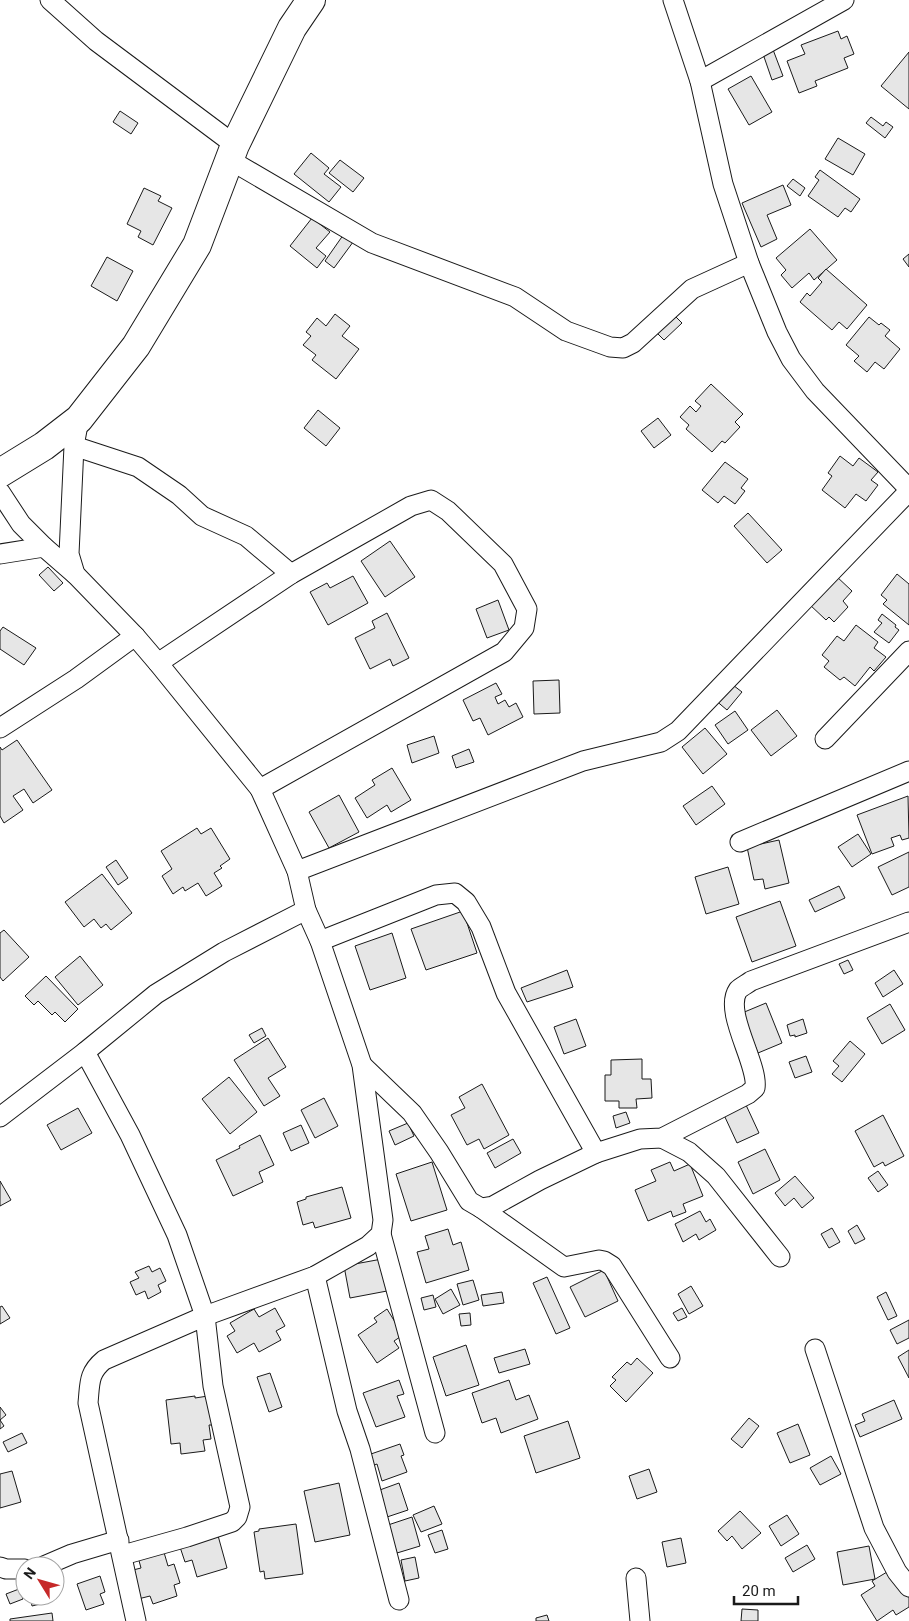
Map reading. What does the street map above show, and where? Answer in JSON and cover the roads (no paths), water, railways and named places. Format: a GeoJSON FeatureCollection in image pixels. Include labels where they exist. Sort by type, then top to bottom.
{"type":"FeatureCollection","features":[{"type":"Feature","properties":{"kind":"street"},"geometry":{"type":"LineString","coordinates":[[50,0],[96,41],[232,152],[372,243],[515,297],[566,331],[610,347],[623,348],[633,343],[692,289],[749,263]]}},
{"type":"Feature","properties":{"kind":"street"},"geometry":{"type":"LineString","coordinates":[[0,473],[44,446],[79,419],[136,346],[197,245],[232,152],[292,28],[311,0]]}},
{"type":"Feature","properties":{"kind":"street"},"geometry":{"type":"LineString","coordinates":[[296,872],[583,761],[661,742],[678,731],[909,490],[815,391],[791,359],[777,332],[749,263],[723,184],[700,81],[673,0]]}},
{"type":"Feature","properties":{"kind":"street"},"geometry":{"type":"LineString","coordinates":[[700,81],[844,0]]}},
{"type":"Feature","properties":{"kind":"street"},"geometry":{"type":"LineString","coordinates":[[75,574],[69,554],[74,446],[79,419]]}},
{"type":"Feature","properties":{"kind":"street"},"geometry":{"type":"LineString","coordinates":[[74,446],[138,467],[179,495],[202,516],[246,536],[291,574]]}},
{"type":"Feature","properties":{"kind":"street"},"geometry":{"type":"LineString","coordinates":[[0,492],[21,524],[75,574],[135,636],[260,789],[296,872],[306,910],[320,942],[362,1065],[383,1220],[381,1234],[435,1433]]}},
{"type":"Feature","properties":{"kind":"street"},"geometry":{"type":"LineString","coordinates":[[158,663],[291,574],[411,506],[431,500],[448,511],[503,564],[527,609],[524,628],[504,652],[260,789]]}},
{"type":"Feature","properties":{"kind":"street"},"geometry":{"type":"LineString","coordinates":[[0,554],[44,547]]}},
{"type":"Feature","properties":{"kind":"street"},"geometry":{"type":"LineString","coordinates":[[0,728],[76,679],[135,636]]}},
{"type":"Feature","properties":{"kind":"street"},"geometry":{"type":"LineString","coordinates":[[825,739],[909,652]]}},
{"type":"Feature","properties":{"kind":"street"},"geometry":{"type":"LineString","coordinates":[[740,842],[909,771]]}},
{"type":"Feature","properties":{"kind":"street"},"geometry":{"type":"LineString","coordinates":[[320,942],[436,895],[455,894],[466,902],[481,927],[506,993],[596,1153]]}},
{"type":"Feature","properties":{"kind":"street"},"geometry":{"type":"LineString","coordinates":[[0,1117],[85,1052],[156,994],[224,952],[306,910]]}},
{"type":"Feature","properties":{"kind":"street"},"geometry":{"type":"LineString","coordinates":[[481,1208],[493,1206],[540,1180],[596,1153],[640,1138],[662,1138],[748,1094],[755,1088],[756,1081],[743,1043],[734,1002],[739,990],[751,981],[909,922]]}},
{"type":"Feature","properties":{"kind":"street"},"geometry":{"type":"LineString","coordinates":[[65,1557],[72,1554],[187,1538],[232,1522],[237,1517],[240,1507],[214,1386],[205,1316],[177,1235],[130,1135],[85,1052]]}},
{"type":"Feature","properties":{"kind":"street"},"geometry":{"type":"LineString","coordinates":[[362,1065],[412,1113],[469,1201],[564,1267],[598,1260],[612,1266],[670,1358]]}},
{"type":"Feature","properties":{"kind":"street"},"geometry":{"type":"LineString","coordinates":[[662,1138],[689,1152],[716,1176],[780,1256]]}},
{"type":"Feature","properties":{"kind":"street"},"geometry":{"type":"LineString","coordinates":[[136,1621],[88,1403],[91,1375],[104,1360],[205,1316],[315,1276],[368,1246],[381,1234]]}},
{"type":"Feature","properties":{"kind":"street"},"geometry":{"type":"LineString","coordinates":[[315,1276],[347,1411],[360,1449],[399,1600]]}},
{"type":"Feature","properties":{"kind":"street"},"geometry":{"type":"LineString","coordinates":[[815,1349],[874,1528],[897,1572],[909,1587]]}},
{"type":"Feature","properties":{"kind":"street"},"geometry":{"type":"LineString","coordinates":[[0,1567],[15,1569]]}},
{"type":"Feature","properties":{"kind":"street"},"geometry":{"type":"LineString","coordinates":[[636,1578],[640,1621]]}}]}
